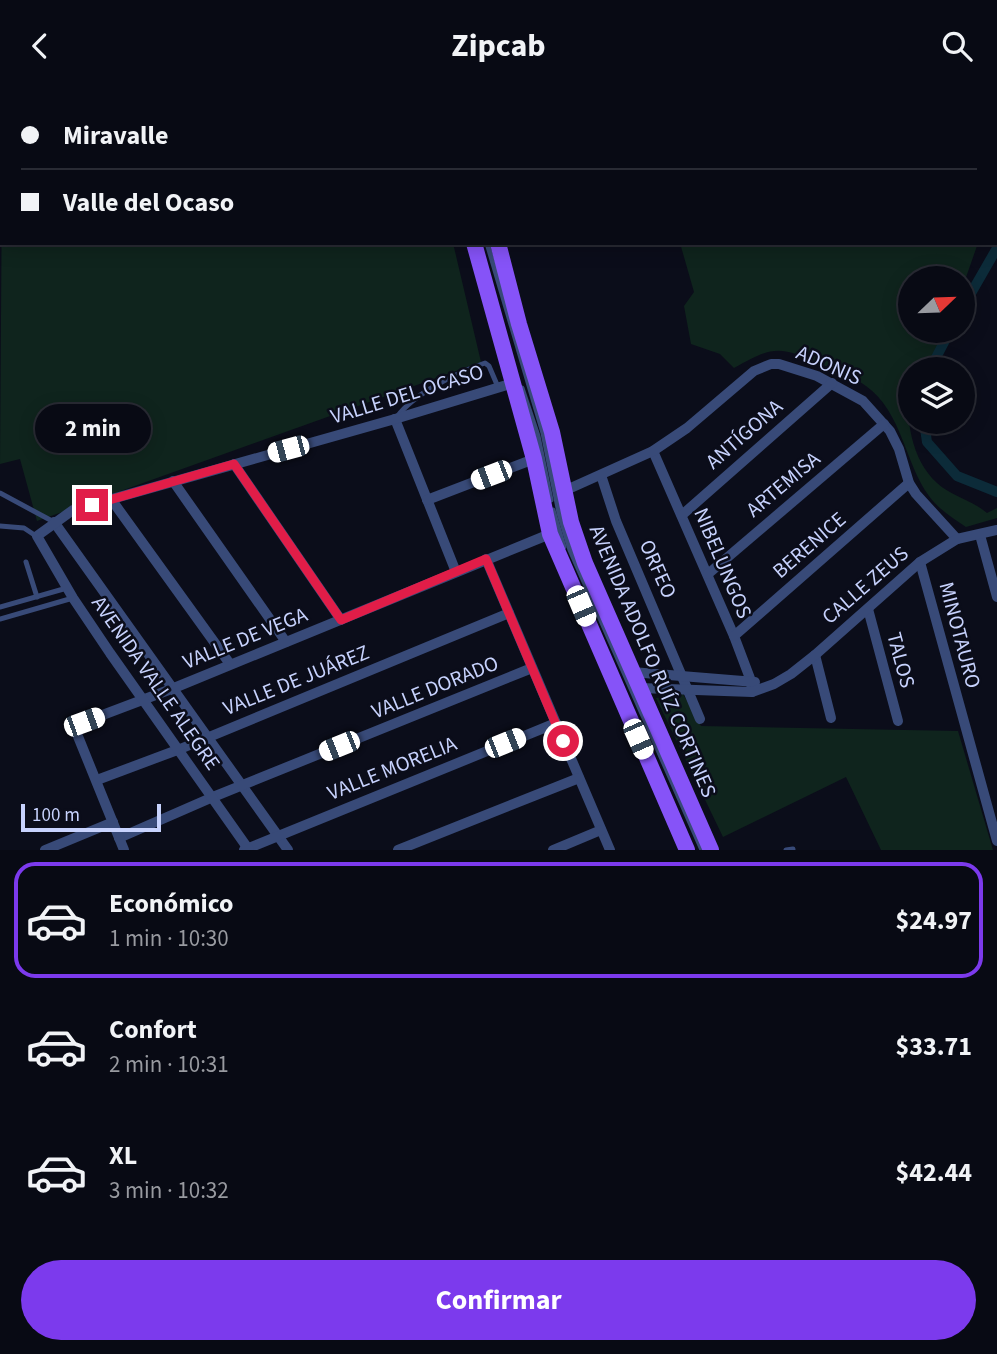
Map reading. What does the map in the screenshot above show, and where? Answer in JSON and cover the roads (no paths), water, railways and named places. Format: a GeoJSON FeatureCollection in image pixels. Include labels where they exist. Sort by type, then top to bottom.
{"type":"FeatureCollection","features":[{"type":"Feature","properties":{"kind":"main road","name":"AVENIDA ADOLFO RUÍZ CORTINES"},"geometry":{"type":"LineString","coordinates":[[474,245],[506,385],[534,459],[551,534],[687,850]]}},
{"type":"Feature","properties":{"kind":"main road","name":"AVENIDA ADOLFO RUÍZ CORTINES"},"geometry":{"type":"LineString","coordinates":[[499,245],[552,432],[571,522],[585,563],[711,850]]}},
{"type":"Feature","properties":{"kind":"street","name":"ADONIS"},"geometry":{"type":"LineString","coordinates":[[564,491],[653,451],[687,428],[754,371],[779,363],[832,383],[863,401],[884,424],[899,449],[909,483],[916,494],[957,539]]}},
{"type":"Feature","properties":{"kind":"street","name":"ANTÍGONA"},"geometry":{"type":"LineString","coordinates":[[682,515],[832,383]]}},
{"type":"Feature","properties":{"kind":"street","name":"VALLE DEL OCASO"},"geometry":{"type":"LineString","coordinates":[[37,536],[73,510],[506,385]]}},
{"type":"Feature","properties":{"kind":"street"},"geometry":{"type":"LineString","coordinates":[[395,419],[456,572]]}},
{"type":"Feature","properties":{"kind":"street","name":"ARTEMISA"},"geometry":{"type":"LineString","coordinates":[[708,574],[884,424]]}},
{"type":"Feature","properties":{"kind":"street","name":"NIBELUNGOS"},"geometry":{"type":"LineString","coordinates":[[653,451],[708,574],[752,687]]}},
{"type":"Feature","properties":{"kind":"street"},"geometry":{"type":"LineString","coordinates":[[427,500],[534,459]]}},
{"type":"Feature","properties":{"kind":"street"},"geometry":{"type":"LineString","coordinates":[[234,464],[341,620]]}},
{"type":"Feature","properties":{"kind":"street","name":"ORFEO"},"geometry":{"type":"LineString","coordinates":[[601,475],[616,521],[700,719]]}},
{"type":"Feature","properties":{"kind":"street"},"geometry":{"type":"LineString","coordinates":[[173,481],[286,642]]}},
{"type":"Feature","properties":{"kind":"street","name":"BERENICE"},"geometry":{"type":"LineString","coordinates":[[734,636],[909,483]]}},
{"type":"Feature","properties":{"kind":"street"},"geometry":{"type":"LineString","coordinates":[[111,499],[230,664]]}},
{"type":"Feature","properties":{"kind":"street","name":"AVENIDA VALLE ALEGRE"},"geometry":{"type":"LineString","coordinates":[[54,522],[288,850]]}},
{"type":"Feature","properties":{"kind":"street","name":"CALLE ZEUS"},"geometry":{"type":"LineString","coordinates":[[640,688],[690,692],[767,687],[791,674],[815,655],[920,562],[957,539],[997,530]]}},
{"type":"Feature","properties":{"kind":"street","name":"VALLE DE VEGA"},"geometry":{"type":"LineString","coordinates":[[97,781],[77,734],[84,722],[551,534]]}},
{"type":"Feature","properties":{"kind":"street"},"geometry":{"type":"LineString","coordinates":[[980,535],[997,597]]}},
{"type":"Feature","properties":{"kind":"street","name":"AVENIDA VALLE ALEGRE"},"geometry":{"type":"LineString","coordinates":[[37,536],[70,593],[247,849]]}},
{"type":"Feature","properties":{"kind":"street"},"geometry":{"type":"LineString","coordinates":[[486,559],[610,850]]}},
{"type":"Feature","properties":{"kind":"street","name":"MINOTAURO"},"geometry":{"type":"LineString","coordinates":[[920,562],[997,841]]}},
{"type":"Feature","properties":{"kind":"street","name":"TALOS"},"geometry":{"type":"LineString","coordinates":[[868,608],[898,721]]}},
{"type":"Feature","properties":{"kind":"street","name":"VALLE DE JUÁREZ"},"geometry":{"type":"LineString","coordinates":[[97,781],[509,613]]}},
{"type":"Feature","properties":{"kind":"street"},"geometry":{"type":"LineString","coordinates":[[815,655],[831,718]]}},
{"type":"Feature","properties":{"kind":"street","name":"VALLE DORADO"},"geometry":{"type":"LineString","coordinates":[[119,838],[242,785],[532,668]]}},
{"type":"Feature","properties":{"kind":"street","name":"CALLE ZEUS"},"geometry":{"type":"LineString","coordinates":[[632,672],[683,676],[752,687]]}},
{"type":"Feature","properties":{"kind":"street","name":"VALLE MORELIA"},"geometry":{"type":"LineString","coordinates":[[247,849],[556,723]]}},
{"type":"Feature","properties":{"kind":"street"},"geometry":{"type":"LineString","coordinates":[[398,850],[579,778]]}},
{"type":"Feature","properties":{"kind":"street"},"geometry":{"type":"LineString","coordinates":[[97,781],[124,850]]}},
{"type":"Feature","properties":{"kind":"street"},"geometry":{"type":"LineString","coordinates":[[45,850],[58,848],[113,822]]}},
{"type":"Feature","properties":{"kind":"street"},"geometry":{"type":"LineString","coordinates":[[553,850],[601,830]]}},
{"type":"Feature","properties":{"kind":"lane"},"geometry":{"type":"LineString","coordinates":[[482,245],[517,374],[538,436],[553,511],[564,548],[696,850]]}},
{"type":"Feature","properties":{"kind":"lane"},"geometry":{"type":"LineString","coordinates":[[488,245],[543,433],[559,513],[570,550],[702,850]]}},
{"type":"Feature","properties":{"kind":"lane"},"geometry":{"type":"LineString","coordinates":[[395,419],[404,407],[413,401],[467,369],[485,363],[506,385]]}},
{"type":"Feature","properties":{"kind":"lane"},"geometry":{"type":"LineString","coordinates":[[0,493],[54,522]]}},
{"type":"Feature","properties":{"kind":"lane"},"geometry":{"type":"LineString","coordinates":[[0,526],[24,528],[37,536]]}},
{"type":"Feature","properties":{"kind":"lane"},"geometry":{"type":"LineString","coordinates":[[26,562],[37,597]]}},
{"type":"Feature","properties":{"kind":"lane"},"geometry":{"type":"LineString","coordinates":[[0,607],[37,597],[70,593]]}},
{"type":"Feature","properties":{"kind":"lane"},"geometry":{"type":"LineString","coordinates":[[0,619],[70,593]]}},
{"type":"Feature","properties":{"kind":"waterway"},"geometry":{"type":"LineString","coordinates":[[975,286],[997,248]]}},
{"type":"Feature","properties":{"kind":"waterway"},"geometry":{"type":"LineString","coordinates":[[936,357],[944,343]]}},
{"type":"Feature","properties":{"kind":"waterway"},"geometry":{"type":"LineString","coordinates":[[926,434],[927,442],[957,476],[997,492]]}}]}
